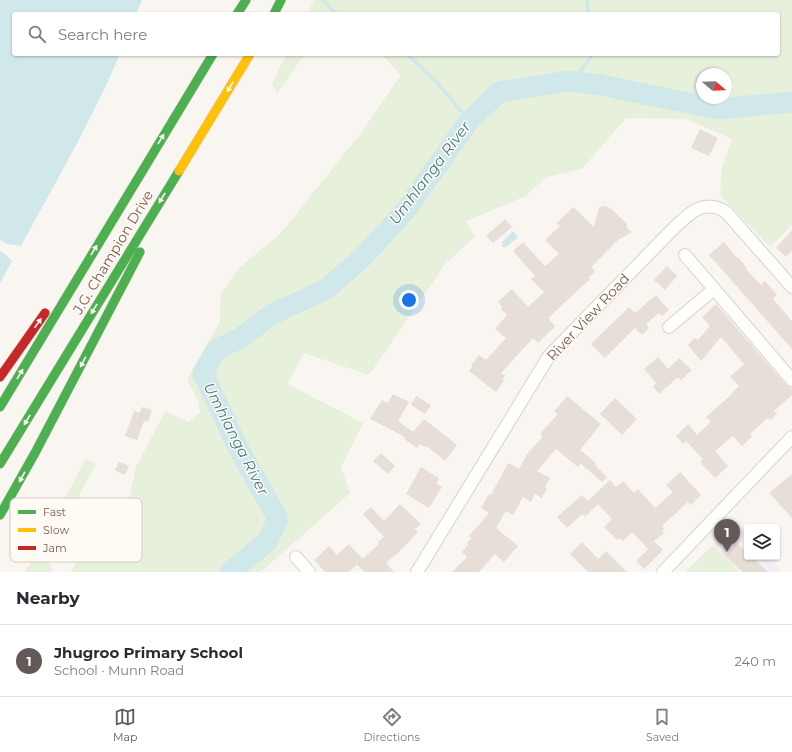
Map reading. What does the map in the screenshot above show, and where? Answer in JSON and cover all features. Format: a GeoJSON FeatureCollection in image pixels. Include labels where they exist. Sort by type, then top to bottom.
{"type":"FeatureCollection","features":[{"type":"Feature","properties":{"kind":"street"},"geometry":{"type":"LineString","coordinates":[[238,12],[246,0]]}},
{"type":"Feature","properties":{"kind":"street"},"geometry":{"type":"LineString","coordinates":[[275,12],[282,0]]}},
{"type":"Feature","properties":{"kind":"street","name":"J.G. Champion Drive"},"geometry":{"type":"LineString","coordinates":[[0,407],[212,56]]}},
{"type":"Feature","properties":{"kind":"street","name":"J.G. Champion Drive"},"geometry":{"type":"LineString","coordinates":[[0,464],[249,56]]}},
{"type":"Feature","properties":{"kind":"street","name":"River View Road"},"geometry":{"type":"LineString","coordinates":[[417,572],[549,356],[688,215],[700,207],[708,206],[726,212],[792,287]]}},
{"type":"Feature","properties":{"kind":"street"},"geometry":{"type":"LineString","coordinates":[[0,514],[35,453],[132,270],[153,213]]}},
{"type":"Feature","properties":{"kind":"street"},"geometry":{"type":"LineString","coordinates":[[685,255],[792,380]]}},
{"type":"Feature","properties":{"kind":"street"},"geometry":{"type":"LineString","coordinates":[[0,378],[63,288],[84,266]]}},
{"type":"Feature","properties":{"kind":"street"},"geometry":{"type":"LineString","coordinates":[[669,327],[714,290]]}},
{"type":"Feature","properties":{"kind":"street"},"geometry":{"type":"LineString","coordinates":[[663,572],[792,437]]}},
{"type":"Feature","properties":{"kind":"street"},"geometry":{"type":"LineString","coordinates":[[296,556],[309,572]]}},
{"type":"Feature","properties":{"kind":"shaded area"},"geometry":{"type":"Polygon","coordinates":[[[735,524],[744,533],[744,560],[770,560],[782,572],[685,572],[735,524]]]}},
{"type":"Feature","properties":{"kind":"green space"},"geometry":{"type":"Polygon","coordinates":[[[314,0],[792,0],[792,225],[770,247],[720,195],[722,168],[732,139],[686,119],[626,118],[582,169],[546,177],[526,196],[466,221],[475,236],[446,263],[369,375],[304,353],[287,384],[363,423],[341,467],[350,493],[261,572],[71,572],[76,562],[142,562],[142,498],[129,498],[136,467],[165,411],[188,422],[200,413],[198,401],[187,379],[220,322],[221,293],[239,268],[281,233],[361,133],[401,75],[383,56],[780,56],[780,12],[308,12],[314,0]]]}},
{"type":"Feature","properties":{"kind":"green space"},"geometry":{"type":"Polygon","coordinates":[[[286,56],[304,56],[277,93],[272,83],[286,56]]]}},
{"type":"Feature","properties":{"kind":"green space"},"geometry":{"type":"Polygon","coordinates":[[[86,459],[96,464],[78,498],[65,498],[86,459]]]}},
{"type":"Feature","properties":{"kind":"green space"},"geometry":{"type":"Polygon","coordinates":[[[712,546],[740,572],[685,572],[712,546]]]}},
{"type":"Feature","properties":{"kind":"green space"},"geometry":{"type":"Polygon","coordinates":[[[30,562],[49,562],[53,572],[25,572],[30,562]]]}},
{"type":"Feature","properties":{"kind":"water"},"geometry":{"type":"Polygon","coordinates":[[[0,0],[142,0],[137,12],[12,12],[12,56],[119,56],[85,127],[21,246],[7,244],[0,240],[0,0]]]}},
{"type":"Feature","properties":{"kind":"water"},"geometry":{"type":"Polygon","coordinates":[[[513,231],[518,237],[506,247],[502,247],[502,242],[513,231]]]}},
{"type":"Feature","properties":{"kind":"water"},"geometry":{"type":"Polygon","coordinates":[[[0,251],[12,261],[0,283],[0,251]]]}},
{"type":"Feature","properties":{"kind":"building"},"geometry":{"type":"Polygon","coordinates":[[[700,129],[718,138],[709,156],[691,148],[700,129]]]}},
{"type":"Feature","properties":{"kind":"building"},"geometry":{"type":"Polygon","coordinates":[[[606,206],[627,224],[627,228],[632,232],[618,240],[591,267],[595,271],[588,278],[590,279],[548,318],[555,326],[538,343],[533,338],[501,373],[505,376],[502,380],[504,381],[496,392],[469,371],[479,355],[486,360],[506,338],[495,329],[507,315],[501,309],[502,307],[498,302],[512,289],[528,307],[544,292],[531,279],[535,276],[513,251],[523,242],[545,266],[559,254],[545,240],[560,226],[557,223],[573,207],[594,227],[599,207],[606,206]]]}},
{"type":"Feature","properties":{"kind":"building"},"geometry":{"type":"Polygon","coordinates":[[[505,219],[512,227],[493,243],[486,236],[505,219]]]}},
{"type":"Feature","properties":{"kind":"building"},"geometry":{"type":"Polygon","coordinates":[[[792,230],[792,251],[786,257],[776,248],[792,230]]]}},
{"type":"Feature","properties":{"kind":"building"},"geometry":{"type":"Polygon","coordinates":[[[724,242],[761,285],[765,281],[777,295],[773,299],[792,321],[792,349],[709,255],[724,242]]]}},
{"type":"Feature","properties":{"kind":"building"},"geometry":{"type":"Polygon","coordinates":[[[667,266],[677,276],[665,290],[654,280],[667,266]]]}},
{"type":"Feature","properties":{"kind":"building"},"geometry":{"type":"Polygon","coordinates":[[[656,295],[669,310],[662,316],[659,313],[646,324],[649,328],[642,335],[635,328],[605,358],[591,344],[629,307],[635,313],[656,295]]]}},
{"type":"Feature","properties":{"kind":"building"},"geometry":{"type":"Polygon","coordinates":[[[716,304],[786,385],[792,388],[792,395],[774,411],[777,414],[770,420],[768,418],[750,434],[752,437],[742,446],[733,436],[715,451],[728,466],[715,478],[700,462],[703,459],[686,441],[683,444],[676,436],[688,424],[697,435],[711,422],[706,417],[739,386],[730,377],[744,364],[721,337],[701,361],[688,345],[694,338],[698,340],[710,326],[702,317],[716,304]]]}},
{"type":"Feature","properties":{"kind":"building"},"geometry":{"type":"Polygon","coordinates":[[[658,357],[668,369],[679,358],[692,370],[681,380],[678,377],[659,394],[653,386],[656,383],[644,369],[658,357]]]}},
{"type":"Feature","properties":{"kind":"building"},"geometry":{"type":"Polygon","coordinates":[[[393,394],[409,402],[398,421],[413,432],[424,419],[457,445],[445,461],[427,446],[426,447],[419,444],[417,448],[404,439],[405,437],[370,419],[382,400],[388,403],[393,394]]]}},
{"type":"Feature","properties":{"kind":"building"},"geometry":{"type":"Polygon","coordinates":[[[416,396],[431,405],[425,414],[411,405],[416,396]]]}},
{"type":"Feature","properties":{"kind":"building"},"geometry":{"type":"Polygon","coordinates":[[[567,396],[601,424],[580,450],[596,463],[595,465],[607,477],[602,482],[580,463],[578,467],[556,449],[537,471],[550,478],[545,487],[547,488],[542,498],[535,494],[531,502],[523,497],[513,515],[506,511],[496,528],[518,546],[504,562],[495,554],[479,572],[452,572],[467,557],[462,552],[472,538],[469,536],[489,513],[481,508],[489,494],[491,495],[508,463],[519,469],[527,454],[543,437],[540,434],[558,414],[554,412],[567,396]]]}},
{"type":"Feature","properties":{"kind":"building"},"geometry":{"type":"Polygon","coordinates":[[[615,398],[637,419],[622,435],[600,414],[615,398]]]}},
{"type":"Feature","properties":{"kind":"building"},"geometry":{"type":"Polygon","coordinates":[[[142,407],[152,410],[148,422],[144,421],[137,440],[125,436],[134,411],[139,413],[142,407]]]}},
{"type":"Feature","properties":{"kind":"building"},"geometry":{"type":"Polygon","coordinates":[[[381,453],[395,466],[388,474],[373,461],[381,453]]]}},
{"type":"Feature","properties":{"kind":"building"},"geometry":{"type":"Polygon","coordinates":[[[119,462],[129,466],[125,475],[115,470],[119,462]]]}},
{"type":"Feature","properties":{"kind":"building"},"geometry":{"type":"Polygon","coordinates":[[[421,467],[439,478],[436,483],[442,487],[429,508],[406,494],[421,467]]]}},
{"type":"Feature","properties":{"kind":"building"},"geometry":{"type":"Polygon","coordinates":[[[680,472],[701,495],[691,505],[688,502],[662,526],[665,529],[662,531],[664,533],[654,541],[663,550],[644,569],[636,561],[648,549],[632,532],[623,541],[620,538],[617,540],[604,527],[612,519],[598,504],[585,517],[582,514],[567,528],[557,517],[582,495],[588,501],[610,480],[616,487],[623,481],[634,493],[638,489],[655,508],[673,492],[666,485],[680,472]]]}},
{"type":"Feature","properties":{"kind":"building"},"geometry":{"type":"Polygon","coordinates":[[[792,474],[792,518],[769,493],[792,474]]]}},
{"type":"Feature","properties":{"kind":"building"},"geometry":{"type":"Polygon","coordinates":[[[400,504],[421,524],[415,529],[418,532],[386,563],[394,572],[364,572],[357,564],[379,544],[378,542],[384,537],[363,514],[371,507],[384,521],[400,504]]]}},
{"type":"Feature","properties":{"kind":"building"},"geometry":{"type":"Polygon","coordinates":[[[582,542],[598,559],[606,551],[627,572],[588,572],[570,554],[582,542]]]}},
{"type":"Feature","properties":{"kind":"building"},"geometry":{"type":"Polygon","coordinates":[[[737,543],[744,550],[744,560],[755,560],[768,572],[743,572],[725,556],[737,543]]]}},
{"type":"Feature","properties":{"kind":"building"},"geometry":{"type":"Polygon","coordinates":[[[349,544],[363,559],[349,572],[325,572],[314,560],[329,546],[337,555],[349,544]]]}},
{"type":"Feature","properties":{"kind":"waterway"},"geometry":{"type":"LineString","coordinates":[[323,0],[336,12]]}},
{"type":"Feature","properties":{"kind":"waterway"},"geometry":{"type":"LineString","coordinates":[[587,0],[588,12]]}},
{"type":"Feature","properties":{"kind":"waterway"},"geometry":{"type":"LineString","coordinates":[[409,56],[436,81],[469,121]]}},
{"type":"Feature","properties":{"kind":"waterway"},"geometry":{"type":"LineString","coordinates":[[569,81],[582,69],[592,56]]}},
{"type":"Feature","properties":{"kind":"waterway","name":"Umhlanga River"},"geometry":{"type":"LineString","coordinates":[[230,572],[267,542],[278,519],[238,448],[203,373],[217,349],[239,339],[274,313],[325,290],[361,259],[406,210],[469,121],[499,92],[569,81],[601,85],[717,109],[792,102]]}},
{"type":"Feature","properties":{"kind":"traffic: fast"},"geometry":{"type":"LineString","coordinates":[[238,12],[246,0]]}},
{"type":"Feature","properties":{"kind":"traffic: fast"},"geometry":{"type":"LineString","coordinates":[[275,12],[281,0]]}},
{"type":"Feature","properties":{"kind":"traffic: fast"},"geometry":{"type":"LineString","coordinates":[[0,407],[212,56]]}},
{"type":"Feature","properties":{"kind":"traffic: fast"},"geometry":{"type":"LineString","coordinates":[[0,464],[179,171]]}},
{"type":"Feature","properties":{"kind":"traffic: fast"},"geometry":{"type":"LineString","coordinates":[[0,515],[35,453],[140,252]]}},
{"type":"Feature","properties":{"kind":"traffic: slow"},"geometry":{"type":"LineString","coordinates":[[179,171],[249,56]]}},
{"type":"Feature","properties":{"kind":"traffic: jam"},"geometry":{"type":"LineString","coordinates":[[0,377],[45,313]]}},
{"type":"Feature","properties":{"kind":"place","name":"Jhugroo Primary School"},"geometry":{"type":"Point","coordinates":[727,552]}}]}
